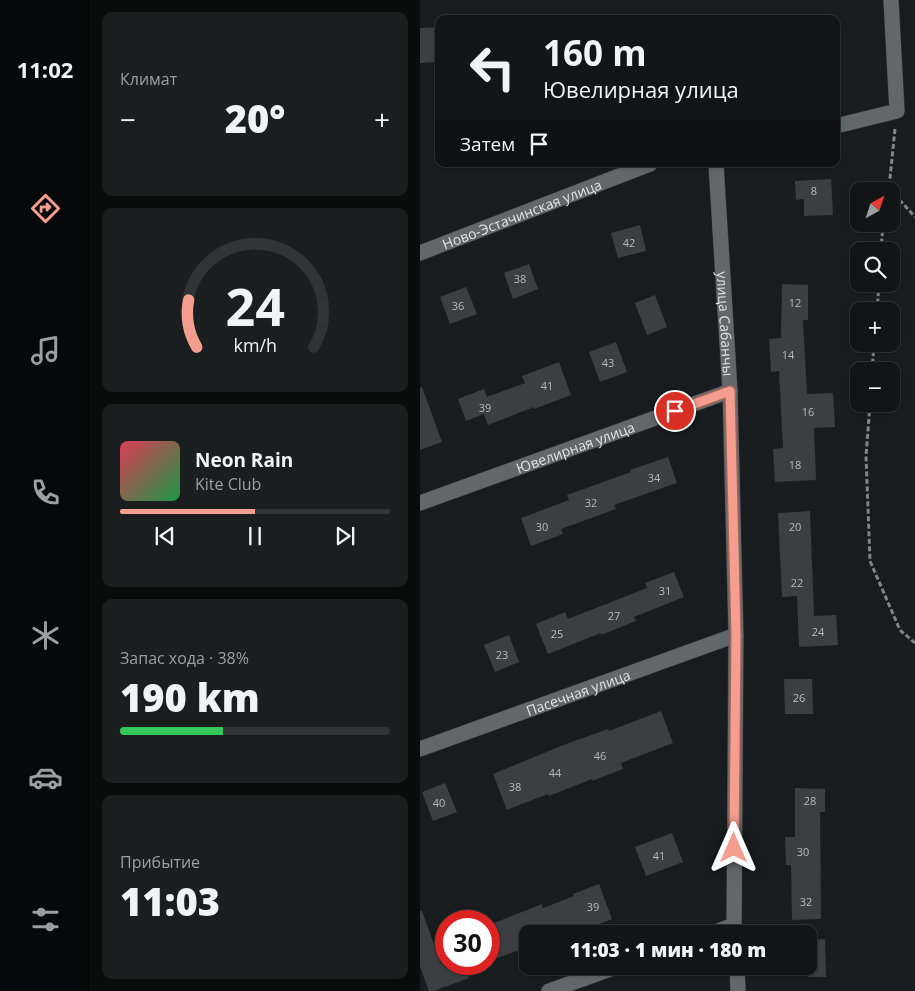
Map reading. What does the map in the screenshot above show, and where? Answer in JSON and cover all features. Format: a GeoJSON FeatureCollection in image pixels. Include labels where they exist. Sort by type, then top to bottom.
{"type":"FeatureCollection","features":[{"type":"Feature","properties":{"kind":"street"},"geometry":{"type":"LineString","coordinates":[[840,125],[897,111],[890,0]]}},
{"type":"Feature","properties":{"kind":"street","name":"Ново-Эстачинская улица"},"geometry":{"type":"LineString","coordinates":[[420,253],[642,167]]}},
{"type":"Feature","properties":{"kind":"street","name":"улица Сабанчы"},"geometry":{"type":"LineString","coordinates":[[716,167],[730,391],[736,635],[734,925]]}},
{"type":"Feature","properties":{"kind":"street","name":"Ювелирная улица"},"geometry":{"type":"LineString","coordinates":[[420,503],[730,391]]}},
{"type":"Feature","properties":{"kind":"street","name":"Пасечная улица"},"geometry":{"type":"LineString","coordinates":[[420,749],[736,635]]}},
{"type":"Feature","properties":{"kind":"street"},"geometry":{"type":"LineString","coordinates":[[549,991],[594,975]]}},
{"type":"Feature","properties":{"kind":"street"},"geometry":{"type":"LineString","coordinates":[[737,975],[738,991]]}},
{"type":"Feature","properties":{"kind":"path"},"geometry":{"type":"LineString","coordinates":[[889,182],[897,111]]}},
{"type":"Feature","properties":{"kind":"path"},"geometry":{"type":"LineString","coordinates":[[900,202],[915,217]]}},
{"type":"Feature","properties":{"kind":"path"},"geometry":{"type":"LineString","coordinates":[[869,412],[866,456],[870,561],[900,630],[915,643]]}},
{"type":"Feature","properties":{"kind":"building"},"geometry":{"type":"Polygon","coordinates":[[[435,27],[435,62],[420,63],[420,28],[435,27]]]}},
{"type":"Feature","properties":{"kind":"building"},"geometry":{"type":"Polygon","coordinates":[[[831,179],[833,215],[804,216],[804,199],[796,200],[795,181],[831,179]]]}},
{"type":"Feature","properties":{"kind":"building"},"geometry":{"type":"Polygon","coordinates":[[[640,225],[646,251],[618,258],[611,233],[640,225]]]}},
{"type":"Feature","properties":{"kind":"building"},"geometry":{"type":"Polygon","coordinates":[[[529,264],[538,289],[513,299],[504,273],[529,264]]]}},
{"type":"Feature","properties":{"kind":"building"},"geometry":{"type":"Polygon","coordinates":[[[782,284],[808,285],[808,320],[803,320],[807,394],[833,393],[835,427],[814,428],[816,480],[775,482],[773,449],[783,448],[779,371],[771,372],[769,339],[781,338],[782,284]]]}},
{"type":"Feature","properties":{"kind":"building"},"geometry":{"type":"Polygon","coordinates":[[[466,287],[477,314],[450,324],[440,297],[466,287]]]}},
{"type":"Feature","properties":{"kind":"building"},"geometry":{"type":"Polygon","coordinates":[[[655,295],[667,327],[647,335],[635,303],[655,295]]]}},
{"type":"Feature","properties":{"kind":"building"},"geometry":{"type":"Polygon","coordinates":[[[616,342],[627,372],[600,382],[589,352],[616,342]]]}},
{"type":"Feature","properties":{"kind":"building"},"geometry":{"type":"Polygon","coordinates":[[[559,362],[571,395],[488,425],[484,414],[466,421],[458,399],[484,389],[487,397],[525,383],[522,376],[559,362]]]}},
{"type":"Feature","properties":{"kind":"building"},"geometry":{"type":"Polygon","coordinates":[[[422,387],[442,442],[420,450],[420,388],[422,387]]]}},
{"type":"Feature","properties":{"kind":"building"},"geometry":{"type":"Polygon","coordinates":[[[668,457],[677,483],[614,505],[616,509],[561,529],[563,534],[531,546],[521,518],[569,500],[567,495],[668,457]]]}},
{"type":"Feature","properties":{"kind":"building"},"geometry":{"type":"Polygon","coordinates":[[[810,511],[814,616],[836,615],[838,645],[799,647],[797,596],[782,597],[778,513],[810,511]]]}},
{"type":"Feature","properties":{"kind":"building"},"geometry":{"type":"Polygon","coordinates":[[[674,572],[684,597],[634,617],[636,621],[548,654],[536,624],[565,612],[568,619],[647,588],[645,583],[674,572]]]}},
{"type":"Feature","properties":{"kind":"building"},"geometry":{"type":"Polygon","coordinates":[[[509,635],[519,662],[495,672],[484,645],[509,635]]]}},
{"type":"Feature","properties":{"kind":"building"},"geometry":{"type":"Polygon","coordinates":[[[784,679],[812,679],[813,714],[785,714],[784,679]]]}},
{"type":"Feature","properties":{"kind":"building"},"geometry":{"type":"Polygon","coordinates":[[[661,711],[673,743],[621,763],[623,769],[507,810],[493,774],[561,746],[608,729],[609,731],[661,711]]]}},
{"type":"Feature","properties":{"kind":"building"},"geometry":{"type":"Polygon","coordinates":[[[445,783],[457,812],[433,821],[422,792],[445,783]]]}},
{"type":"Feature","properties":{"kind":"building"},"geometry":{"type":"Polygon","coordinates":[[[795,788],[825,789],[825,812],[820,812],[821,919],[792,920],[791,865],[786,865],[785,837],[795,837],[795,788]]]}},
{"type":"Feature","properties":{"kind":"building"},"geometry":{"type":"Polygon","coordinates":[[[672,833],[683,862],[646,876],[635,847],[672,833]]]}},
{"type":"Feature","properties":{"kind":"building"},"geometry":{"type":"Polygon","coordinates":[[[599,884],[612,919],[597,925],[519,925],[519,950],[500,957],[500,921],[542,904],[543,908],[574,896],[573,894],[599,884]]]}},
{"type":"Feature","properties":{"kind":"building"},"geometry":{"type":"Polygon","coordinates":[[[420,911],[422,911],[435,947],[435,975],[468,975],[469,978],[434,991],[429,991],[420,966],[420,911]]]}},
{"type":"Feature","properties":{"kind":"building"},"geometry":{"type":"Polygon","coordinates":[[[817,939],[825,939],[826,977],[808,977],[808,975],[817,975],[817,939]]]}},
{"type":"Feature","properties":{"kind":"route"},"geometry":{"type":"LineString","coordinates":[[675,411],[730,391],[736,635],[734,848]]}}]}
